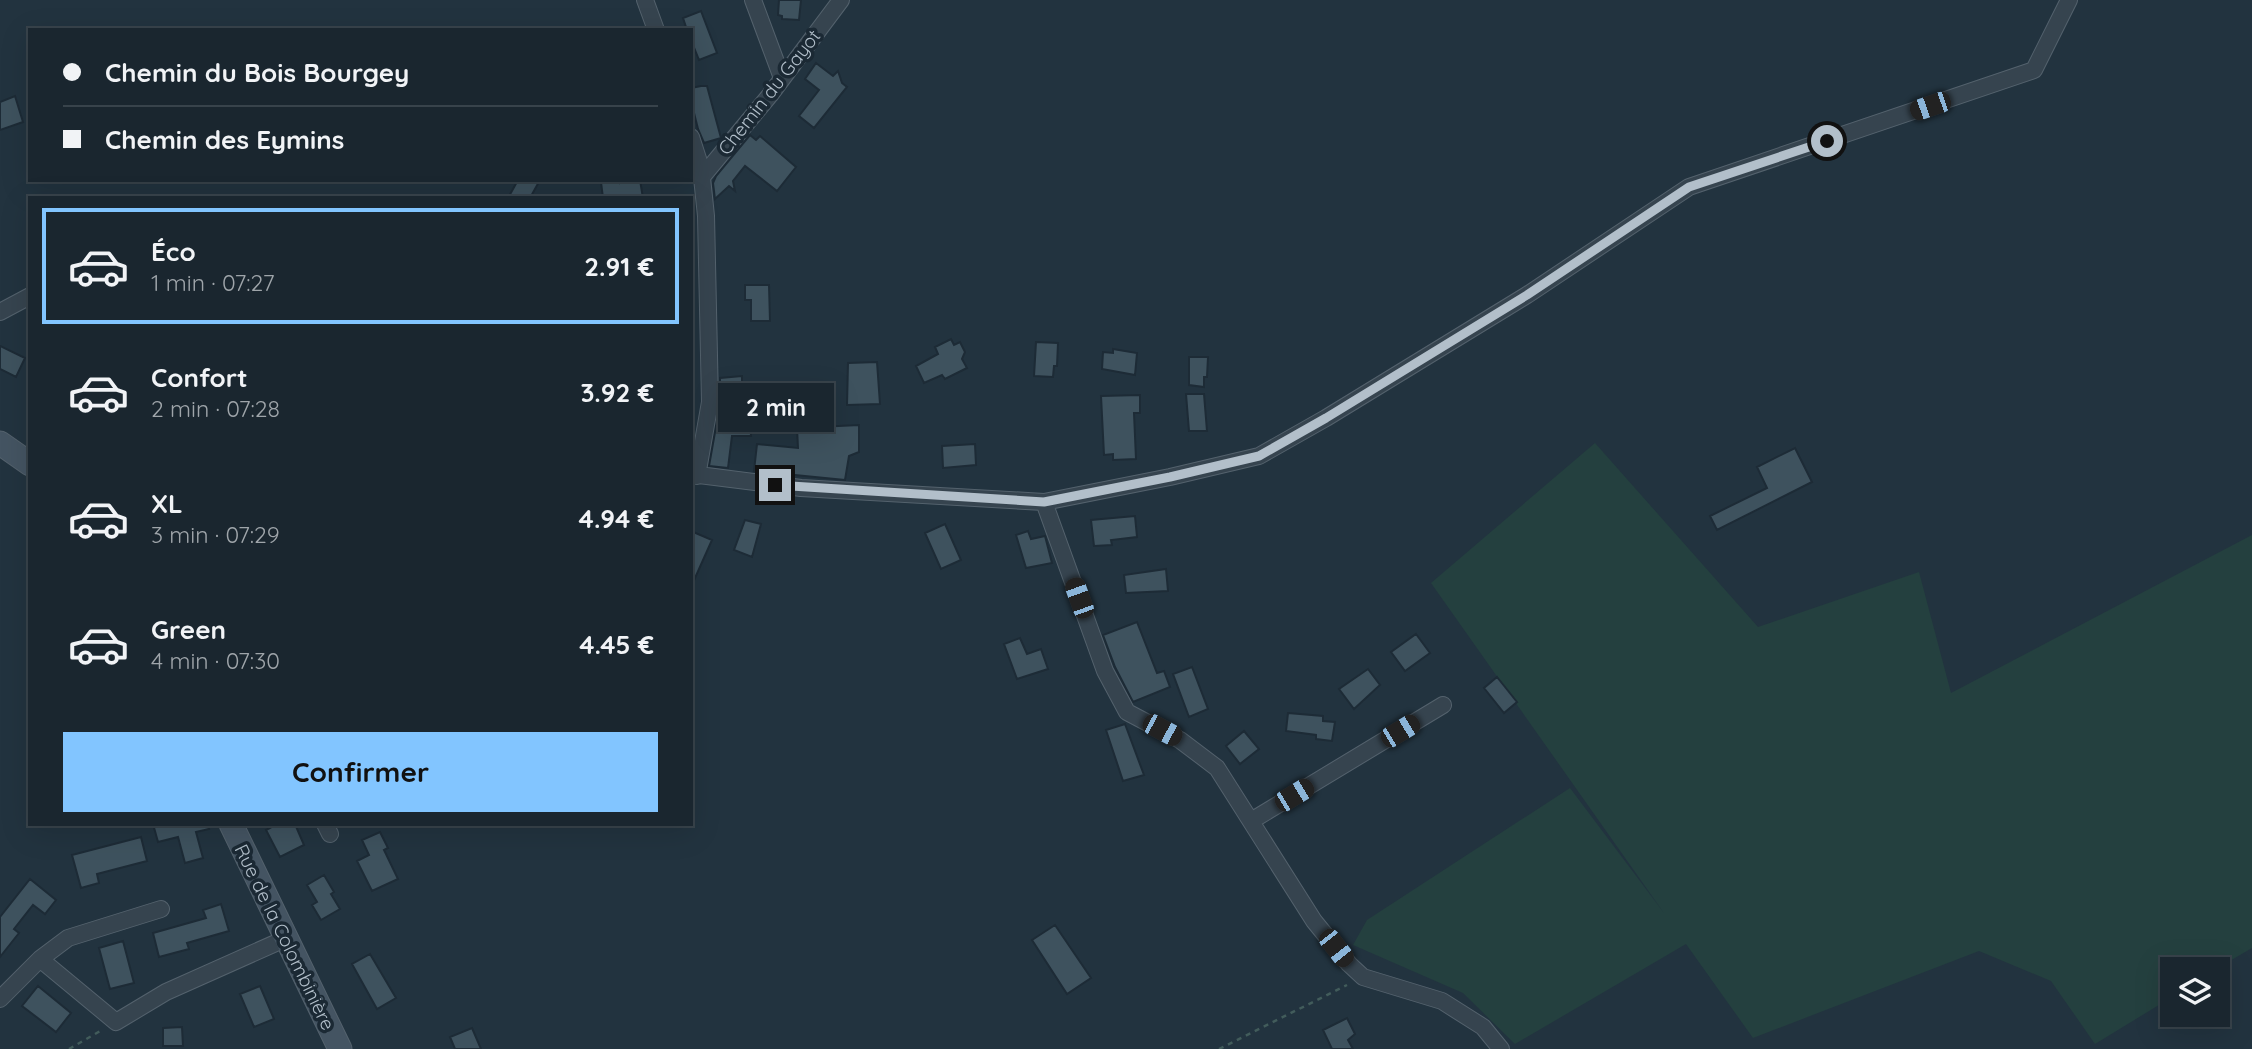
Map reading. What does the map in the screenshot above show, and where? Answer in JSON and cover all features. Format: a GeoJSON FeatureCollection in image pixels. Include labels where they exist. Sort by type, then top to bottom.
{"type":"FeatureCollection","features":[{"type":"Feature","properties":{"kind":"street"},"geometry":{"type":"LineString","coordinates":[[645,0],[655,28]]}},
{"type":"Feature","properties":{"kind":"street"},"geometry":{"type":"LineString","coordinates":[[753,0],[782,78]]}},
{"type":"Feature","properties":{"kind":"street","name":"Chemin du Gayot"},"geometry":{"type":"LineString","coordinates":[[702,177],[841,0]]}},
{"type":"Feature","properties":{"kind":"street"},"geometry":{"type":"LineString","coordinates":[[693,144],[702,177],[699,233],[710,402],[694,475],[801,488],[1044,502],[1259,456],[1515,302],[1689,187],[2034,71],[2069,0]]}},
{"type":"Feature","properties":{"kind":"street"},"geometry":{"type":"LineString","coordinates":[[0,312],[28,297]]}},
{"type":"Feature","properties":{"kind":"street"},"geometry":{"type":"LineString","coordinates":[[0,443],[28,463]]}},
{"type":"Feature","properties":{"kind":"street"},"geometry":{"type":"LineString","coordinates":[[1044,502],[1105,671],[1127,712],[1180,740],[1217,768],[1314,921],[1363,977],[1442,1001],[1483,1027],[1501,1049]]}},
{"type":"Feature","properties":{"kind":"street"},"geometry":{"type":"LineString","coordinates":[[1251,821],[1443,705]]}},
{"type":"Feature","properties":{"kind":"street","name":"Rue de la Colombinière"},"geometry":{"type":"LineString","coordinates":[[232,826],[340,1049]]}},
{"type":"Feature","properties":{"kind":"street"},"geometry":{"type":"LineString","coordinates":[[0,999],[40,959],[68,938],[161,909]]}},
{"type":"Feature","properties":{"kind":"street"},"geometry":{"type":"LineString","coordinates":[[40,959],[116,1022],[166,992],[287,938]]}},
{"type":"Feature","properties":{"kind":"path"},"geometry":{"type":"LineString","coordinates":[[1219,1049],[1363,977]]}},
{"type":"Feature","properties":{"kind":"path"},"geometry":{"type":"LineString","coordinates":[[69,1049],[116,1022]]}},
{"type":"Feature","properties":{"kind":"green space"},"geometry":{"type":"Polygon","coordinates":[[[1595,443],[1758,627],[1919,572],[1951,693],[2252,535],[2252,948],[2230,961],[2230,957],[2160,957],[2160,1004],[2095,1044],[2051,981],[1979,951],[1753,1038],[1686,944],[1515,1044],[1463,993],[1353,945],[1367,920],[1570,788],[1664,913],[1431,583],[1595,443]]]}},
{"type":"Feature","properties":{"kind":"building"},"geometry":{"type":"Polygon","coordinates":[[[779,0],[801,0],[799,20],[782,19],[782,16],[778,15],[779,0]]]}},
{"type":"Feature","properties":{"kind":"building"},"geometry":{"type":"Polygon","coordinates":[[[701,11],[717,53],[699,60],[693,45],[693,28],[686,28],[683,18],[701,11]]]}},
{"type":"Feature","properties":{"kind":"building"},"geometry":{"type":"Polygon","coordinates":[[[816,63],[833,76],[838,71],[842,83],[847,87],[814,128],[799,116],[819,90],[805,79],[816,63]]]}},
{"type":"Feature","properties":{"kind":"building"},"geometry":{"type":"Polygon","coordinates":[[[707,86],[721,138],[704,143],[693,109],[693,88],[707,86]]]}},
{"type":"Feature","properties":{"kind":"building"},"geometry":{"type":"Polygon","coordinates":[[[15,96],[23,122],[0,130],[0,102],[15,96]]]}},
{"type":"Feature","properties":{"kind":"building"},"geometry":{"type":"Polygon","coordinates":[[[750,135],[756,140],[760,136],[796,167],[777,191],[745,166],[733,181],[735,191],[729,186],[715,199],[713,183],[716,176],[750,135]]]}},
{"type":"Feature","properties":{"kind":"building"},"geometry":{"type":"Polygon","coordinates":[[[517,182],[539,182],[531,196],[509,196],[517,182]]]}},
{"type":"Feature","properties":{"kind":"building"},"geometry":{"type":"Polygon","coordinates":[[[601,182],[640,182],[643,196],[603,196],[601,182]]]}},
{"type":"Feature","properties":{"kind":"building"},"geometry":{"type":"Polygon","coordinates":[[[745,285],[769,285],[770,321],[751,321],[751,300],[745,300],[745,285]]]}},
{"type":"Feature","properties":{"kind":"building"},"geometry":{"type":"Polygon","coordinates":[[[951,339],[954,345],[960,342],[965,352],[962,359],[967,368],[945,379],[942,375],[924,383],[916,366],[938,354],[935,347],[951,339]]]}},
{"type":"Feature","properties":{"kind":"building"},"geometry":{"type":"Polygon","coordinates":[[[1036,342],[1058,343],[1057,366],[1054,366],[1053,377],[1034,376],[1036,342]]]}},
{"type":"Feature","properties":{"kind":"building"},"geometry":{"type":"Polygon","coordinates":[[[0,346],[25,358],[16,377],[0,369],[0,346]]]}},
{"type":"Feature","properties":{"kind":"building"},"geometry":{"type":"Polygon","coordinates":[[[1113,349],[1137,353],[1135,375],[1102,369],[1103,352],[1113,353],[1113,349]]]}},
{"type":"Feature","properties":{"kind":"building"},"geometry":{"type":"Polygon","coordinates":[[[1189,357],[1208,357],[1204,387],[1189,385],[1189,357]]]}},
{"type":"Feature","properties":{"kind":"building"},"geometry":{"type":"Polygon","coordinates":[[[877,362],[880,404],[847,405],[848,363],[877,362]]]}},
{"type":"Feature","properties":{"kind":"building"},"geometry":{"type":"Polygon","coordinates":[[[742,376],[742,401],[749,401],[751,436],[732,436],[728,468],[709,466],[720,404],[720,378],[742,376]]]}},
{"type":"Feature","properties":{"kind":"building"},"geometry":{"type":"Polygon","coordinates":[[[1186,394],[1204,394],[1207,431],[1189,431],[1186,394]]]}},
{"type":"Feature","properties":{"kind":"building"},"geometry":{"type":"Polygon","coordinates":[[[1140,395],[1140,413],[1134,413],[1136,459],[1113,460],[1113,454],[1104,455],[1101,396],[1140,395]]]}},
{"type":"Feature","properties":{"kind":"building"},"geometry":{"type":"Polygon","coordinates":[[[859,425],[859,452],[849,456],[845,480],[754,471],[757,444],[798,448],[797,428],[859,425]]]}},
{"type":"Feature","properties":{"kind":"building"},"geometry":{"type":"Polygon","coordinates":[[[975,444],[976,465],[943,468],[942,446],[975,444]]]}},
{"type":"Feature","properties":{"kind":"building"},"geometry":{"type":"Polygon","coordinates":[[[1795,448],[1812,482],[1717,530],[1710,516],[1767,488],[1757,467],[1795,448]]]}},
{"type":"Feature","properties":{"kind":"building"},"geometry":{"type":"Polygon","coordinates":[[[1135,516],[1137,537],[1111,540],[1112,545],[1094,546],[1091,520],[1135,516]]]}},
{"type":"Feature","properties":{"kind":"building"},"geometry":{"type":"Polygon","coordinates":[[[745,520],[761,524],[752,557],[734,550],[745,520]]]}},
{"type":"Feature","properties":{"kind":"building"},"geometry":{"type":"Polygon","coordinates":[[[945,524],[961,560],[941,569],[925,533],[945,524]]]}},
{"type":"Feature","properties":{"kind":"building"},"geometry":{"type":"Polygon","coordinates":[[[1028,531],[1031,539],[1045,536],[1052,563],[1026,568],[1016,535],[1028,531]]]}},
{"type":"Feature","properties":{"kind":"building"},"geometry":{"type":"Polygon","coordinates":[[[693,532],[712,540],[693,583],[693,532]]]}},
{"type":"Feature","properties":{"kind":"building"},"geometry":{"type":"Polygon","coordinates":[[[1166,569],[1168,591],[1126,593],[1124,575],[1166,569]]]}},
{"type":"Feature","properties":{"kind":"building"},"geometry":{"type":"Polygon","coordinates":[[[1137,622],[1157,673],[1164,671],[1170,687],[1133,702],[1115,667],[1103,635],[1137,622]]]}},
{"type":"Feature","properties":{"kind":"building"},"geometry":{"type":"Polygon","coordinates":[[[1416,634],[1430,653],[1405,671],[1391,652],[1416,634]]]}},
{"type":"Feature","properties":{"kind":"building"},"geometry":{"type":"Polygon","coordinates":[[[1020,638],[1027,654],[1041,649],[1048,669],[1017,679],[1004,644],[1020,638]]]}},
{"type":"Feature","properties":{"kind":"building"},"geometry":{"type":"Polygon","coordinates":[[[1192,667],[1208,709],[1189,717],[1173,674],[1192,667]]]}},
{"type":"Feature","properties":{"kind":"building"},"geometry":{"type":"Polygon","coordinates":[[[1368,669],[1380,685],[1354,709],[1339,689],[1368,669]]]}},
{"type":"Feature","properties":{"kind":"building"},"geometry":{"type":"Polygon","coordinates":[[[1497,677],[1517,702],[1504,713],[1484,688],[1497,677]]]}},
{"type":"Feature","properties":{"kind":"building"},"geometry":{"type":"Polygon","coordinates":[[[1288,713],[1323,716],[1323,721],[1335,722],[1332,741],[1316,739],[1316,735],[1286,731],[1288,713]]]}},
{"type":"Feature","properties":{"kind":"building"},"geometry":{"type":"Polygon","coordinates":[[[1125,724],[1144,775],[1123,781],[1106,730],[1125,724]]]}},
{"type":"Feature","properties":{"kind":"building"},"geometry":{"type":"Polygon","coordinates":[[[1244,731],[1259,749],[1240,764],[1226,746],[1244,731]]]}},
{"type":"Feature","properties":{"kind":"building"},"geometry":{"type":"Polygon","coordinates":[[[154,826],[208,826],[209,829],[196,832],[203,858],[185,863],[178,837],[158,842],[154,826]]]}},
{"type":"Feature","properties":{"kind":"building"},"geometry":{"type":"Polygon","coordinates":[[[273,826],[296,826],[304,845],[280,857],[266,830],[273,826]]]}},
{"type":"Feature","properties":{"kind":"building"},"geometry":{"type":"Polygon","coordinates":[[[380,832],[388,848],[384,850],[398,879],[372,891],[357,861],[369,855],[362,840],[380,832]]]}},
{"type":"Feature","properties":{"kind":"building"},"geometry":{"type":"Polygon","coordinates":[[[141,837],[147,861],[97,874],[99,883],[81,888],[72,855],[141,837]]]}},
{"type":"Feature","properties":{"kind":"building"},"geometry":{"type":"Polygon","coordinates":[[[324,875],[340,909],[321,920],[312,905],[317,902],[307,885],[324,875]]]}},
{"type":"Feature","properties":{"kind":"building"},"geometry":{"type":"Polygon","coordinates":[[[30,879],[56,900],[45,914],[33,905],[14,929],[19,933],[0,957],[0,917],[30,879]]]}},
{"type":"Feature","properties":{"kind":"building"},"geometry":{"type":"Polygon","coordinates":[[[221,904],[229,931],[187,943],[189,949],[159,957],[153,933],[206,918],[203,910],[221,904]]]}},
{"type":"Feature","properties":{"kind":"building"},"geometry":{"type":"Polygon","coordinates":[[[1055,925],[1091,978],[1067,994],[1032,940],[1055,925]]]}},
{"type":"Feature","properties":{"kind":"building"},"geometry":{"type":"Polygon","coordinates":[[[123,941],[134,983],[110,989],[99,948],[123,941]]]}},
{"type":"Feature","properties":{"kind":"building"},"geometry":{"type":"Polygon","coordinates":[[[370,954],[396,998],[377,1009],[352,964],[370,954]]]}},
{"type":"Feature","properties":{"kind":"building"},"geometry":{"type":"Polygon","coordinates":[[[38,986],[71,1013],[56,1032],[22,1006],[38,986]]]}},
{"type":"Feature","properties":{"kind":"building"},"geometry":{"type":"Polygon","coordinates":[[[260,986],[274,1019],[254,1027],[240,994],[260,986]]]}},
{"type":"Feature","properties":{"kind":"building"},"geometry":{"type":"Polygon","coordinates":[[[1347,1018],[1355,1034],[1348,1040],[1353,1049],[1332,1049],[1323,1030],[1347,1018]]]}},
{"type":"Feature","properties":{"kind":"building"},"geometry":{"type":"Polygon","coordinates":[[[182,1027],[183,1046],[163,1046],[163,1028],[182,1027]]]}},
{"type":"Feature","properties":{"kind":"building"},"geometry":{"type":"Polygon","coordinates":[[[472,1028],[481,1049],[455,1049],[450,1037],[472,1028]]]}},
{"type":"Feature","properties":{"kind":"route"},"geometry":{"type":"LineString","coordinates":[[775,485],[1044,502],[1259,456],[1527,295],[1689,187],[1827,141]]}}]}
